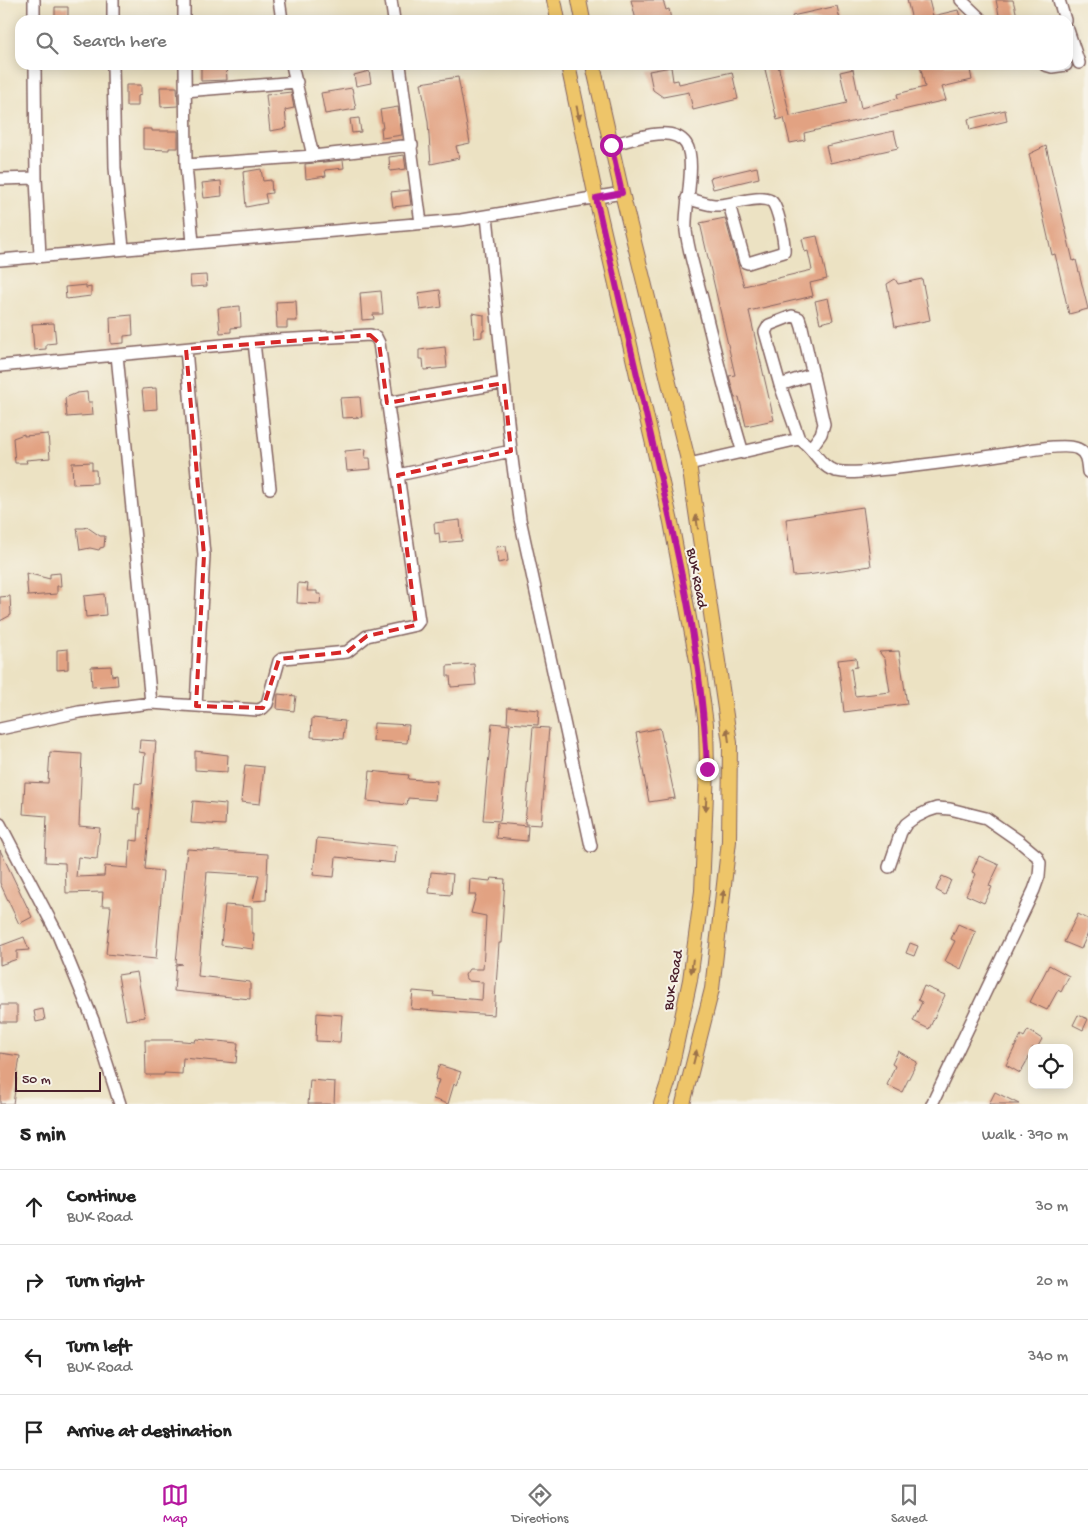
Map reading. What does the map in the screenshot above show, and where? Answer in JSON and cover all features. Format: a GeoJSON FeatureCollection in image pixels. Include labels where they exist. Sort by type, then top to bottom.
{"type":"FeatureCollection","features":[{"type":"Feature","properties":{"kind":"main road"},"geometry":{"type":"LineString","coordinates":[[554,0],[557,15]]}},
{"type":"Feature","properties":{"kind":"main road"},"geometry":{"type":"LineString","coordinates":[[579,0],[582,15]]}},
{"type":"Feature","properties":{"kind":"main road","name":"BUK Road"},"geometry":{"type":"LineString","coordinates":[[569,70],[596,198],[671,522],[698,666],[706,724],[707,769],[702,891],[690,980],[668,1083],[661,1104]]}},
{"type":"Feature","properties":{"kind":"main road","name":"BUK Road"},"geometry":{"type":"LineString","coordinates":[[594,70],[622,193],[689,464],[730,743],[729,831],[712,989],[683,1104]]}},
{"type":"Feature","properties":{"kind":"street"},"geometry":{"type":"LineString","coordinates":[[34,0],[34,15]]}},
{"type":"Feature","properties":{"kind":"street"},"geometry":{"type":"LineString","coordinates":[[113,15],[114,0]]}},
{"type":"Feature","properties":{"kind":"street"},"geometry":{"type":"LineString","coordinates":[[184,0],[184,15]]}},
{"type":"Feature","properties":{"kind":"street"},"geometry":{"type":"LineString","coordinates":[[279,0],[281,15]]}},
{"type":"Feature","properties":{"kind":"street"},"geometry":{"type":"LineString","coordinates":[[391,0],[393,15]]}},
{"type":"Feature","properties":{"kind":"street"},"geometry":{"type":"LineString","coordinates":[[961,0],[977,15]]}},
{"type":"Feature","properties":{"kind":"street"},"geometry":{"type":"LineString","coordinates":[[1059,0],[1064,15]]}},
{"type":"Feature","properties":{"kind":"street"},"geometry":{"type":"LineString","coordinates":[[35,70],[36,178],[40,256]]}},
{"type":"Feature","properties":{"kind":"street"},"geometry":{"type":"LineString","coordinates":[[113,70],[114,159],[123,248]]}},
{"type":"Feature","properties":{"kind":"street"},"geometry":{"type":"LineString","coordinates":[[185,70],[186,165],[193,243]]}},
{"type":"Feature","properties":{"kind":"street"},"geometry":{"type":"LineString","coordinates":[[293,70],[313,156]]}},
{"type":"Feature","properties":{"kind":"street"},"geometry":{"type":"LineString","coordinates":[[401,70],[421,223]]}},
{"type":"Feature","properties":{"kind":"street"},"geometry":{"type":"LineString","coordinates":[[185,91],[297,82]]}},
{"type":"Feature","properties":{"kind":"street"},"geometry":{"type":"LineString","coordinates":[[611,145],[656,134],[673,134],[686,144],[690,157],[685,222],[688,247],[743,453]]}},
{"type":"Feature","properties":{"kind":"street"},"geometry":{"type":"LineString","coordinates":[[186,165],[313,156],[412,145]]}},
{"type":"Feature","properties":{"kind":"street"},"geometry":{"type":"LineString","coordinates":[[0,179],[36,178]]}},
{"type":"Feature","properties":{"kind":"street"},"geometry":{"type":"LineString","coordinates":[[0,260],[461,220],[622,193]]}},
{"type":"Feature","properties":{"kind":"street"},"geometry":{"type":"LineString","coordinates":[[688,198],[712,205],[761,199],[770,200],[774,203],[780,223],[784,252],[748,263],[744,262],[729,204]]}},
{"type":"Feature","properties":{"kind":"street"},"geometry":{"type":"LineString","coordinates":[[487,216],[511,451],[520,518],[591,846]]}},
{"type":"Feature","properties":{"kind":"street"},"geometry":{"type":"LineString","coordinates":[[811,448],[821,434],[824,424],[799,318],[792,316],[769,325],[766,332],[780,385],[799,439],[811,448],[827,467],[835,471],[852,472],[948,463],[1046,447],[1074,447],[1083,452],[1088,472]]}},
{"type":"Feature","properties":{"kind":"street"},"geometry":{"type":"LineString","coordinates":[[0,366],[254,342],[370,335],[376,337],[379,343],[419,621],[416,625],[367,636],[347,652],[283,658],[279,661],[267,704],[258,710],[150,703],[79,712],[0,729]]}},
{"type":"Feature","properties":{"kind":"street"},"geometry":{"type":"LineString","coordinates":[[254,342],[270,488]]}},
{"type":"Feature","properties":{"kind":"street"},"geometry":{"type":"LineString","coordinates":[[186,349],[204,554],[196,706]]}},
{"type":"Feature","properties":{"kind":"street"},"geometry":{"type":"LineString","coordinates":[[117,355],[150,703]]}},
{"type":"Feature","properties":{"kind":"street"},"geometry":{"type":"LineString","coordinates":[[780,385],[813,374]]}},
{"type":"Feature","properties":{"kind":"street"},"geometry":{"type":"LineString","coordinates":[[388,403],[504,383]]}},
{"type":"Feature","properties":{"kind":"street"},"geometry":{"type":"LineString","coordinates":[[689,464],[799,439]]}},
{"type":"Feature","properties":{"kind":"street"},"geometry":{"type":"LineString","coordinates":[[398,474],[511,451]]}},
{"type":"Feature","properties":{"kind":"street"},"geometry":{"type":"LineString","coordinates":[[889,867],[901,832],[906,824],[914,818],[937,808],[950,809],[986,818],[1037,856],[1040,863],[1039,876],[1034,890],[932,1104]]}},
{"type":"Feature","properties":{"kind":"street"},"geometry":{"type":"LineString","coordinates":[[0,824],[58,935],[93,1020],[120,1104]]}},
{"type":"Feature","properties":{"kind":"highlighted area"},"geometry":{"type":"Polygon","coordinates":[[[370,335],[379,343],[387,403],[504,383],[511,451],[398,475],[416,625],[367,636],[347,652],[279,659],[263,708],[196,706],[204,555],[186,349],[370,335]]]}},
{"type":"Feature","properties":{"kind":"building"},"geometry":{"type":"Polygon","coordinates":[[[631,0],[663,0],[666,10],[669,9],[670,15],[635,15],[631,0]]]}},
{"type":"Feature","properties":{"kind":"building"},"geometry":{"type":"Polygon","coordinates":[[[907,0],[929,0],[933,15],[911,15],[907,0]]]}},
{"type":"Feature","properties":{"kind":"building"},"geometry":{"type":"Polygon","coordinates":[[[996,0],[1013,0],[1017,15],[999,15],[996,0]]]}},
{"type":"Feature","properties":{"kind":"building"},"geometry":{"type":"Polygon","coordinates":[[[837,6],[839,15],[796,15],[837,6]]]}},
{"type":"Feature","properties":{"kind":"building"},"geometry":{"type":"Polygon","coordinates":[[[55,7],[68,7],[68,15],[55,15],[55,7]]]}},
{"type":"Feature","properties":{"kind":"building"},"geometry":{"type":"Polygon","coordinates":[[[958,10],[960,15],[937,15],[958,10]]]}},
{"type":"Feature","properties":{"kind":"building"},"geometry":{"type":"Polygon","coordinates":[[[201,70],[226,70],[227,80],[201,81],[201,70]]]}},
{"type":"Feature","properties":{"kind":"building"},"geometry":{"type":"Polygon","coordinates":[[[671,70],[673,81],[678,80],[679,84],[732,72],[738,99],[693,110],[689,92],[663,97],[653,90],[649,71],[671,70]]]}},
{"type":"Feature","properties":{"kind":"building"},"geometry":{"type":"Polygon","coordinates":[[[765,70],[779,70],[790,116],[847,103],[840,72],[853,70],[861,108],[898,98],[897,94],[925,87],[921,70],[970,70],[972,80],[942,87],[946,100],[804,133],[805,140],[790,143],[784,118],[777,120],[765,70]]]}},
{"type":"Feature","properties":{"kind":"building"},"geometry":{"type":"Polygon","coordinates":[[[369,71],[371,83],[356,86],[354,75],[369,71]]]}},
{"type":"Feature","properties":{"kind":"building"},"geometry":{"type":"Polygon","coordinates":[[[458,77],[470,143],[456,146],[459,158],[431,164],[428,122],[421,83],[458,77]]]}},
{"type":"Feature","properties":{"kind":"building"},"geometry":{"type":"Polygon","coordinates":[[[126,85],[141,85],[138,106],[126,106],[126,85]]]}},
{"type":"Feature","properties":{"kind":"building"},"geometry":{"type":"Polygon","coordinates":[[[160,87],[177,87],[178,106],[161,107],[160,87]]]}},
{"type":"Feature","properties":{"kind":"building"},"geometry":{"type":"Polygon","coordinates":[[[352,88],[356,109],[325,114],[321,93],[352,88]]]}},
{"type":"Feature","properties":{"kind":"building"},"geometry":{"type":"Polygon","coordinates":[[[291,92],[294,108],[285,110],[287,128],[270,131],[266,95],[291,92]]]}},
{"type":"Feature","properties":{"kind":"building"},"geometry":{"type":"Polygon","coordinates":[[[398,107],[402,135],[382,138],[381,128],[383,128],[380,110],[398,107]]]}},
{"type":"Feature","properties":{"kind":"building"},"geometry":{"type":"Polygon","coordinates":[[[1005,110],[1007,121],[970,130],[968,119],[1005,110]]]}},
{"type":"Feature","properties":{"kind":"building"},"geometry":{"type":"Polygon","coordinates":[[[359,118],[361,132],[352,133],[350,119],[359,118]]]}},
{"type":"Feature","properties":{"kind":"building"},"geometry":{"type":"Polygon","coordinates":[[[143,129],[178,131],[178,148],[169,148],[169,150],[143,149],[143,129]]]}},
{"type":"Feature","properties":{"kind":"building"},"geometry":{"type":"Polygon","coordinates":[[[894,131],[898,148],[830,163],[826,146],[894,131]]]}},
{"type":"Feature","properties":{"kind":"building"},"geometry":{"type":"Polygon","coordinates":[[[1046,146],[1073,261],[1076,260],[1088,309],[1069,314],[1055,254],[1052,255],[1029,154],[1046,146]]]}},
{"type":"Feature","properties":{"kind":"building"},"geometry":{"type":"Polygon","coordinates":[[[404,155],[406,169],[390,171],[389,157],[404,155]]]}},
{"type":"Feature","properties":{"kind":"building"},"geometry":{"type":"Polygon","coordinates":[[[343,160],[344,168],[325,170],[326,176],[306,179],[305,164],[343,160]]]}},
{"type":"Feature","properties":{"kind":"building"},"geometry":{"type":"Polygon","coordinates":[[[757,167],[759,178],[713,189],[710,178],[757,167]]]}},
{"type":"Feature","properties":{"kind":"building"},"geometry":{"type":"Polygon","coordinates":[[[261,169],[263,181],[271,180],[272,193],[265,194],[267,203],[246,207],[243,172],[261,169]]]}},
{"type":"Feature","properties":{"kind":"building"},"geometry":{"type":"Polygon","coordinates":[[[221,181],[222,196],[204,198],[202,183],[221,181]]]}},
{"type":"Feature","properties":{"kind":"building"},"geometry":{"type":"Polygon","coordinates":[[[409,190],[411,205],[393,207],[391,192],[409,190]]]}},
{"type":"Feature","properties":{"kind":"building"},"geometry":{"type":"Polygon","coordinates":[[[725,218],[744,286],[812,270],[808,251],[805,252],[802,239],[817,236],[827,279],[810,283],[813,296],[749,311],[774,420],[746,426],[739,397],[735,398],[729,376],[735,375],[700,223],[725,218]]]}},
{"type":"Feature","properties":{"kind":"building"},"geometry":{"type":"Polygon","coordinates":[[[206,275],[207,286],[191,287],[190,276],[206,275]]]}},
{"type":"Feature","properties":{"kind":"building"},"geometry":{"type":"Polygon","coordinates":[[[895,279],[898,284],[922,279],[930,320],[895,327],[887,284],[895,279]]]}},
{"type":"Feature","properties":{"kind":"building"},"geometry":{"type":"Polygon","coordinates":[[[86,285],[86,288],[91,287],[91,296],[66,299],[65,287],[86,285]]]}},
{"type":"Feature","properties":{"kind":"building"},"geometry":{"type":"Polygon","coordinates":[[[440,290],[442,307],[420,310],[418,293],[440,290]]]}},
{"type":"Feature","properties":{"kind":"building"},"geometry":{"type":"Polygon","coordinates":[[[381,291],[383,314],[373,314],[374,319],[362,320],[360,293],[381,291]]]}},
{"type":"Feature","properties":{"kind":"building"},"geometry":{"type":"Polygon","coordinates":[[[828,298],[833,320],[820,323],[815,301],[828,298]]]}},
{"type":"Feature","properties":{"kind":"building"},"geometry":{"type":"Polygon","coordinates":[[[296,301],[297,321],[287,321],[287,328],[277,328],[276,302],[296,301]]]}},
{"type":"Feature","properties":{"kind":"building"},"geometry":{"type":"Polygon","coordinates":[[[240,306],[241,327],[231,328],[231,332],[220,333],[218,308],[240,306]]]}},
{"type":"Feature","properties":{"kind":"building"},"geometry":{"type":"Polygon","coordinates":[[[472,313],[484,315],[482,337],[474,338],[472,313]]]}},
{"type":"Feature","properties":{"kind":"building"},"geometry":{"type":"Polygon","coordinates":[[[132,315],[133,335],[124,336],[124,343],[111,344],[110,317],[132,315]]]}},
{"type":"Feature","properties":{"kind":"building"},"geometry":{"type":"Polygon","coordinates":[[[54,323],[56,343],[46,344],[46,349],[34,350],[32,324],[54,323]]]}},
{"type":"Feature","properties":{"kind":"building"},"geometry":{"type":"Polygon","coordinates":[[[445,347],[447,368],[424,370],[423,359],[419,359],[419,350],[445,347]]]}},
{"type":"Feature","properties":{"kind":"building"},"geometry":{"type":"Polygon","coordinates":[[[156,388],[157,409],[144,410],[142,389],[156,388]]]}},
{"type":"Feature","properties":{"kind":"building"},"geometry":{"type":"Polygon","coordinates":[[[87,392],[88,402],[92,402],[93,415],[67,417],[65,398],[77,393],[87,392]]]}},
{"type":"Feature","properties":{"kind":"building"},"geometry":{"type":"Polygon","coordinates":[[[360,397],[362,417],[342,418],[340,398],[360,397]]]}},
{"type":"Feature","properties":{"kind":"building"},"geometry":{"type":"Polygon","coordinates":[[[24,434],[24,436],[48,434],[50,458],[26,460],[27,463],[15,463],[13,438],[24,434]]]}},
{"type":"Feature","properties":{"kind":"building"},"geometry":{"type":"Polygon","coordinates":[[[366,449],[365,458],[370,458],[371,469],[347,471],[345,451],[366,449]]]}},
{"type":"Feature","properties":{"kind":"building"},"geometry":{"type":"Polygon","coordinates":[[[92,462],[92,470],[96,470],[97,483],[73,484],[72,463],[92,462]]]}},
{"type":"Feature","properties":{"kind":"building"},"geometry":{"type":"Polygon","coordinates":[[[863,507],[871,566],[793,576],[786,519],[863,507]]]}},
{"type":"Feature","properties":{"kind":"building"},"geometry":{"type":"Polygon","coordinates":[[[460,520],[462,541],[440,543],[439,533],[435,534],[434,523],[460,520]]]}},
{"type":"Feature","properties":{"kind":"building"},"geometry":{"type":"Polygon","coordinates":[[[87,527],[100,536],[105,536],[104,547],[99,550],[90,548],[80,550],[77,528],[87,527]]]}},
{"type":"Feature","properties":{"kind":"building"},"geometry":{"type":"Polygon","coordinates":[[[506,546],[508,561],[498,563],[496,547],[506,546]]]}},
{"type":"Feature","properties":{"kind":"building"},"geometry":{"type":"Polygon","coordinates":[[[26,573],[50,579],[50,574],[60,573],[61,586],[57,586],[57,594],[28,596],[26,573]]]}},
{"type":"Feature","properties":{"kind":"building"},"geometry":{"type":"Polygon","coordinates":[[[298,583],[308,584],[307,591],[317,591],[317,594],[321,594],[320,604],[297,603],[298,583]]]}},
{"type":"Feature","properties":{"kind":"building"},"geometry":{"type":"Polygon","coordinates":[[[104,594],[106,615],[86,617],[84,596],[104,594]]]}},
{"type":"Feature","properties":{"kind":"building"},"geometry":{"type":"Polygon","coordinates":[[[10,596],[11,615],[0,621],[0,597],[10,596]]]}},
{"type":"Feature","properties":{"kind":"building"},"geometry":{"type":"Polygon","coordinates":[[[68,649],[68,669],[57,670],[57,650],[68,649]]]}},
{"type":"Feature","properties":{"kind":"building"},"geometry":{"type":"Polygon","coordinates":[[[899,651],[907,704],[844,712],[838,660],[856,658],[857,667],[851,668],[855,696],[890,692],[885,659],[879,652],[899,651]]]}},
{"type":"Feature","properties":{"kind":"building"},"geometry":{"type":"Polygon","coordinates":[[[474,664],[476,685],[451,687],[450,676],[447,676],[447,666],[474,664]]]}},
{"type":"Feature","properties":{"kind":"building"},"geometry":{"type":"Polygon","coordinates":[[[111,666],[112,676],[117,675],[118,685],[92,687],[91,667],[111,666]]]}},
{"type":"Feature","properties":{"kind":"building"},"geometry":{"type":"Polygon","coordinates":[[[278,694],[296,696],[294,711],[277,709],[278,694]]]}},
{"type":"Feature","properties":{"kind":"building"},"geometry":{"type":"Polygon","coordinates":[[[508,707],[539,710],[538,725],[507,723],[508,707]]]}},
{"type":"Feature","properties":{"kind":"building"},"geometry":{"type":"Polygon","coordinates":[[[312,718],[345,721],[343,739],[311,737],[312,718]]]}},
{"type":"Feature","properties":{"kind":"building"},"geometry":{"type":"Polygon","coordinates":[[[374,723],[409,725],[407,743],[373,741],[374,723]]]}},
{"type":"Feature","properties":{"kind":"building"},"geometry":{"type":"Polygon","coordinates":[[[492,723],[510,725],[500,821],[483,820],[492,723]]]}},
{"type":"Feature","properties":{"kind":"building"},"geometry":{"type":"Polygon","coordinates":[[[533,727],[549,728],[541,825],[525,824],[533,727]]]}},
{"type":"Feature","properties":{"kind":"building"},"geometry":{"type":"Polygon","coordinates":[[[660,728],[675,798],[649,802],[636,733],[660,728]]]}},
{"type":"Feature","properties":{"kind":"building"},"geometry":{"type":"Polygon","coordinates":[[[140,740],[156,741],[145,869],[163,871],[156,959],[106,954],[111,906],[102,906],[103,892],[66,893],[65,863],[45,862],[47,816],[23,814],[25,782],[48,783],[50,752],[82,754],[79,826],[100,828],[97,859],[78,857],[76,877],[104,876],[105,866],[128,868],[130,840],[138,841],[140,809],[133,809],[135,783],[142,784],[145,753],[139,752],[140,740]]]}},
{"type":"Feature","properties":{"kind":"building"},"geometry":{"type":"Polygon","coordinates":[[[195,751],[228,755],[227,772],[195,770],[195,751]]]}},
{"type":"Feature","properties":{"kind":"building"},"geometry":{"type":"Polygon","coordinates":[[[245,765],[264,767],[260,804],[241,802],[245,765]]]}},
{"type":"Feature","properties":{"kind":"building"},"geometry":{"type":"Polygon","coordinates":[[[370,771],[409,775],[408,779],[437,781],[435,800],[408,798],[407,805],[367,801],[370,771]]]}},
{"type":"Feature","properties":{"kind":"building"},"geometry":{"type":"Polygon","coordinates":[[[193,801],[226,804],[225,825],[191,823],[193,801]]]}},
{"type":"Feature","properties":{"kind":"building"},"geometry":{"type":"Polygon","coordinates":[[[497,823],[528,826],[527,841],[496,838],[497,823]]]}},
{"type":"Feature","properties":{"kind":"building"},"geometry":{"type":"Polygon","coordinates":[[[317,838],[397,846],[395,863],[336,857],[334,877],[313,875],[317,838]]]}},
{"type":"Feature","properties":{"kind":"building"},"geometry":{"type":"Polygon","coordinates":[[[187,849],[268,854],[266,900],[253,901],[259,875],[207,872],[198,976],[250,982],[250,999],[174,991],[176,965],[182,964],[176,963],[187,849]]]}},
{"type":"Feature","properties":{"kind":"building"},"geometry":{"type":"Polygon","coordinates":[[[0,850],[32,917],[19,924],[0,883],[0,850]]]}},
{"type":"Feature","properties":{"kind":"building"},"geometry":{"type":"Polygon","coordinates":[[[979,856],[999,865],[989,886],[992,887],[984,903],[966,895],[976,874],[972,872],[979,856]]]}},
{"type":"Feature","properties":{"kind":"building"},"geometry":{"type":"Polygon","coordinates":[[[431,872],[453,874],[451,895],[429,893],[431,872]]]}},
{"type":"Feature","properties":{"kind":"building"},"geometry":{"type":"Polygon","coordinates":[[[942,876],[951,880],[945,895],[936,890],[942,876]]]}},
{"type":"Feature","properties":{"kind":"building"},"geometry":{"type":"Polygon","coordinates":[[[491,878],[505,879],[494,1015],[411,1009],[413,991],[435,993],[434,996],[482,1000],[483,982],[469,981],[465,975],[469,969],[483,969],[486,916],[471,913],[476,895],[469,895],[470,879],[490,881],[491,878]]]}},
{"type":"Feature","properties":{"kind":"building"},"geometry":{"type":"Polygon","coordinates":[[[225,905],[252,907],[253,949],[221,945],[225,905]]]}},
{"type":"Feature","properties":{"kind":"building"},"geometry":{"type":"Polygon","coordinates":[[[1078,914],[1088,919],[1088,933],[1081,949],[1064,942],[1078,914]]]}},
{"type":"Feature","properties":{"kind":"building"},"geometry":{"type":"Polygon","coordinates":[[[958,924],[976,932],[961,969],[945,961],[955,941],[951,939],[958,924]]]}},
{"type":"Feature","properties":{"kind":"building"},"geometry":{"type":"Polygon","coordinates":[[[24,937],[29,950],[17,951],[17,959],[0,965],[0,946],[24,937]]]}},
{"type":"Feature","properties":{"kind":"building"},"geometry":{"type":"Polygon","coordinates":[[[910,943],[918,946],[914,956],[906,953],[910,943]]]}},
{"type":"Feature","properties":{"kind":"building"},"geometry":{"type":"Polygon","coordinates":[[[1049,965],[1069,976],[1061,992],[1058,990],[1047,1010],[1030,1002],[1049,965]]]}},
{"type":"Feature","properties":{"kind":"building"},"geometry":{"type":"Polygon","coordinates":[[[137,972],[145,1017],[126,1020],[118,975],[137,972]]]}},
{"type":"Feature","properties":{"kind":"building"},"geometry":{"type":"Polygon","coordinates":[[[924,986],[945,995],[929,1029],[913,1021],[922,1002],[918,1000],[924,986]]]}},
{"type":"Feature","properties":{"kind":"building"},"geometry":{"type":"Polygon","coordinates":[[[0,1005],[17,1005],[17,1022],[0,1022],[0,1005]]]}},
{"type":"Feature","properties":{"kind":"building"},"geometry":{"type":"Polygon","coordinates":[[[43,1009],[45,1020],[36,1022],[34,1011],[43,1009]]]}},
{"type":"Feature","properties":{"kind":"building"},"geometry":{"type":"Polygon","coordinates":[[[317,1013],[342,1015],[340,1042],[316,1041],[317,1013]]]}},
{"type":"Feature","properties":{"kind":"building"},"geometry":{"type":"Polygon","coordinates":[[[1078,1015],[1088,1019],[1083,1030],[1073,1025],[1078,1015]]]}},
{"type":"Feature","properties":{"kind":"building"},"geometry":{"type":"Polygon","coordinates":[[[1028,1030],[1042,1039],[1039,1044],[1028,1044],[1028,1059],[1020,1073],[1006,1065],[1021,1035],[1024,1037],[1028,1030]]]}},
{"type":"Feature","properties":{"kind":"building"},"geometry":{"type":"Polygon","coordinates":[[[196,1039],[238,1043],[236,1063],[183,1058],[182,1074],[146,1075],[145,1040],[195,1042],[196,1039]]]}},
{"type":"Feature","properties":{"kind":"building"},"geometry":{"type":"Polygon","coordinates":[[[898,1051],[917,1062],[902,1092],[887,1085],[895,1066],[892,1064],[898,1051]]]}},
{"type":"Feature","properties":{"kind":"building"},"geometry":{"type":"Polygon","coordinates":[[[0,1053],[20,1056],[13,1104],[0,1104],[0,1053]]]}},
{"type":"Feature","properties":{"kind":"building"},"geometry":{"type":"Polygon","coordinates":[[[439,1065],[461,1072],[456,1085],[454,1084],[448,1104],[433,1099],[439,1080],[435,1079],[439,1065]]]}},
{"type":"Feature","properties":{"kind":"building"},"geometry":{"type":"Polygon","coordinates":[[[310,1080],[335,1082],[334,1104],[308,1104],[310,1080]]]}},
{"type":"Feature","properties":{"kind":"building"},"geometry":{"type":"Polygon","coordinates":[[[995,1092],[1019,1104],[989,1104],[995,1092]]]}},
{"type":"Feature","properties":{"kind":"route"},"geometry":{"type":"LineString","coordinates":[[611,145],[622,193],[596,198],[671,522],[698,666],[706,724],[707,769]]}}]}
